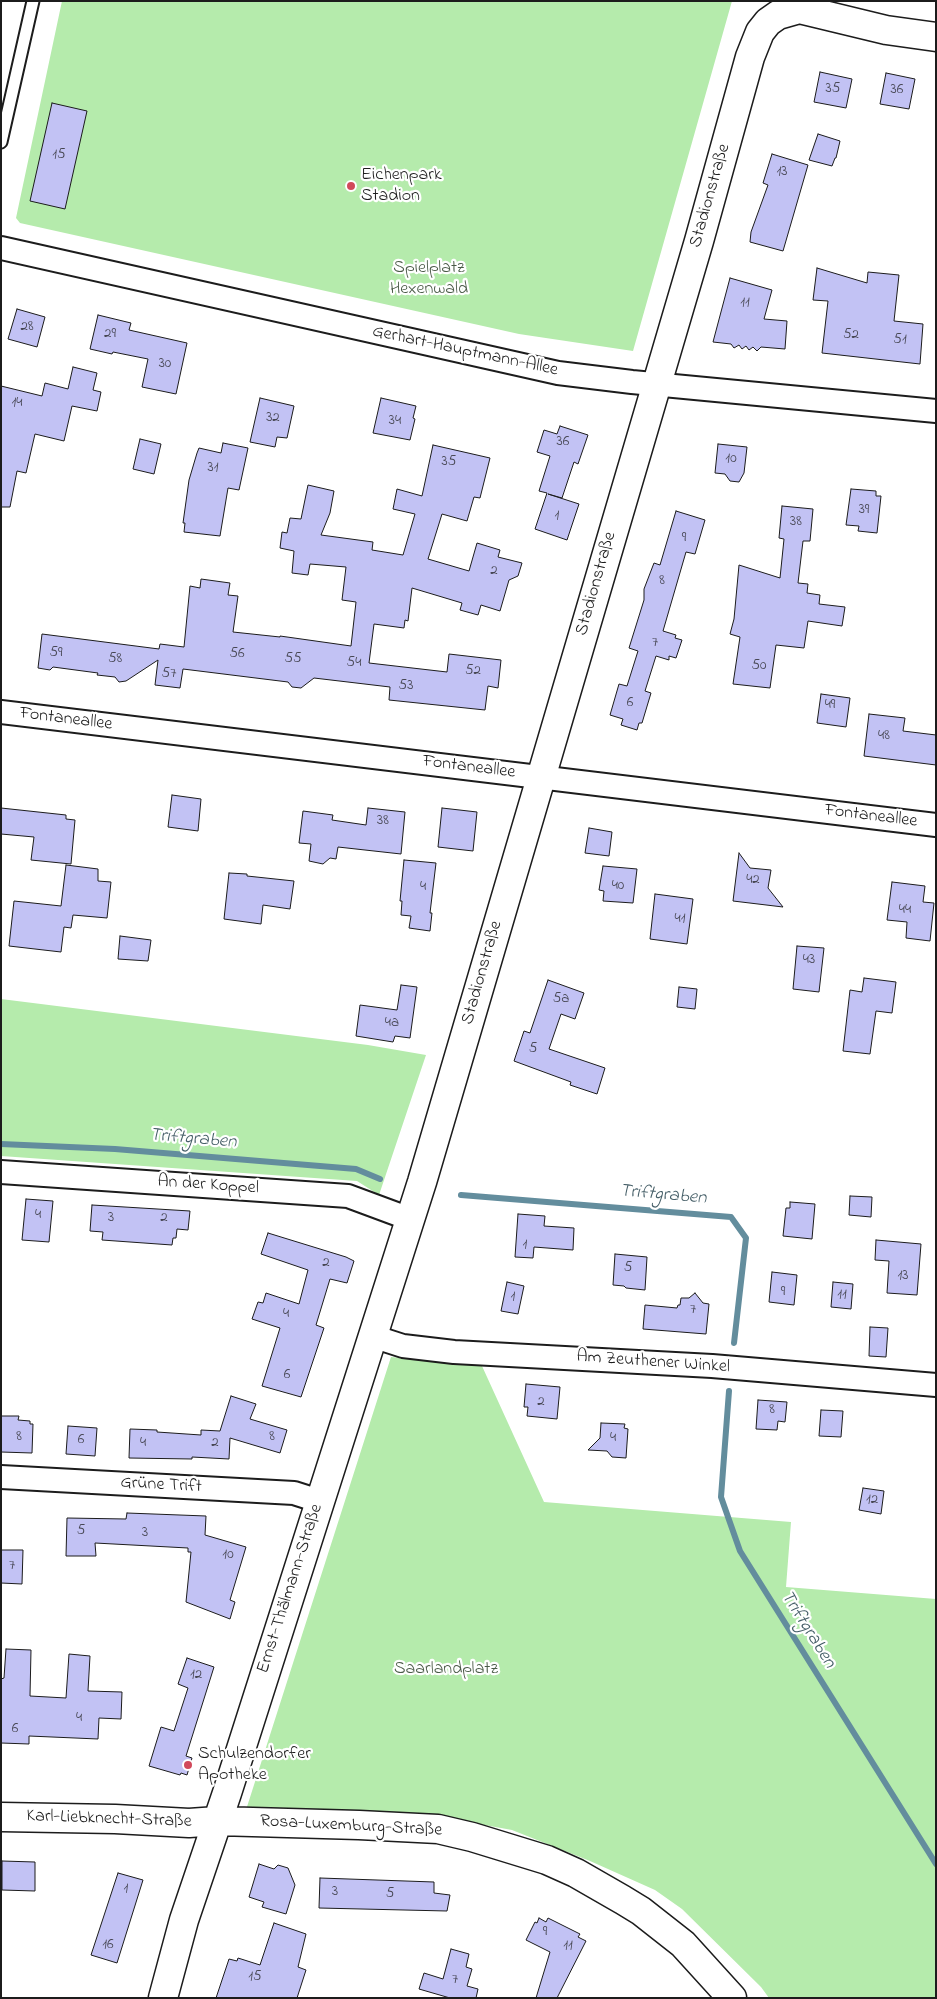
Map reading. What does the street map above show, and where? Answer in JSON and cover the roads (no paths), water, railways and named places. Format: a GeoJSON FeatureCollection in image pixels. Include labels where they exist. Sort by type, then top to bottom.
{"type":"FeatureCollection","features":[{"type":"Feature","properties":{"kind":"street"},"geometry":{"type":"LineString","coordinates":[[797,5],[886,30],[936,37]]}},
{"type":"Feature","properties":{"kind":"street","name":"Stadionstraße"},"geometry":{"type":"LineString","coordinates":[[422,1182],[750,57],[760,32],[768,22],[778,14],[797,5]]}},
{"type":"Feature","properties":{"kind":"street","name":"Gerhart-Hauptmann-Allee"},"geometry":{"type":"LineString","coordinates":[[1,248],[558,373],[936,411]]}},
{"type":"Feature","properties":{"kind":"street","name":"Fontaneallee"},"geometry":{"type":"LineString","coordinates":[[1,712],[936,825]]}},
{"type":"Feature","properties":{"kind":"street","name":"An der Koppel"},"geometry":{"type":"LineString","coordinates":[[1,1172],[348,1196],[410,1219]]}},
{"type":"Feature","properties":{"kind":"street","name":"Ernst-Thälmann-Straße"},"geometry":{"type":"LineString","coordinates":[[163,1998],[184,1920],[422,1182]]}},
{"type":"Feature","properties":{"kind":"street","name":"Am Zeuthener Winkel"},"geometry":{"type":"LineString","coordinates":[[372,1336],[403,1346],[454,1352],[712,1366],[936,1385]]}},
{"type":"Feature","properties":{"kind":"street","name":"Grüne Trift"},"geometry":{"type":"LineString","coordinates":[[1,1477],[294,1493],[319,1500]]}},
{"type":"Feature","properties":{"kind":"street","name":"Karl-Liebknecht-Straße"},"geometry":{"type":"LineString","coordinates":[[1,1817],[115,1819],[189,1823],[217,1821]]}},
{"type":"Feature","properties":{"kind":"street","name":"Rosa-Luxemburg-Straße"},"geometry":{"type":"LineString","coordinates":[[217,1821],[359,1825],[438,1830],[509,1847],[576,1873],[640,1911],[692,1953],[732,1998]]}},
{"type":"Feature","properties":{"kind":"lane"},"geometry":{"type":"LineString","coordinates":[[1,142],[34,1]]}},
{"type":"Feature","properties":{"kind":"waterway","name":"Triftgraben"},"geometry":{"type":"LineString","coordinates":[[1,1144],[115,1149],[356,1169],[380,1179]]}},
{"type":"Feature","properties":{"kind":"waterway","name":"Triftgraben"},"geometry":{"type":"LineString","coordinates":[[461,1195],[731,1217],[746,1238],[734,1343]]}},
{"type":"Feature","properties":{"kind":"waterway","name":"Triftgraben"},"geometry":{"type":"LineString","coordinates":[[729,1391],[721,1497],[740,1551],[936,1864]]}},
{"type":"Feature","properties":{"kind":"place","name":"Eichenpark Stadion"},"geometry":{"type":"Point","coordinates":[351,186]}},
{"type":"Feature","properties":{"kind":"place","name":"Schulzendorfer Apotheke"},"geometry":{"type":"Point","coordinates":[188,1765]}},
{"type":"Feature","properties":{"kind":"park label","name":"Spielplatz Hexenwald"},"geometry":{"type":"Point","coordinates":[429,279]}},
{"type":"Feature","properties":{"kind":"park label","name":"Saarlandplatz"},"geometry":{"type":"Point","coordinates":[446,1670]}}]}
